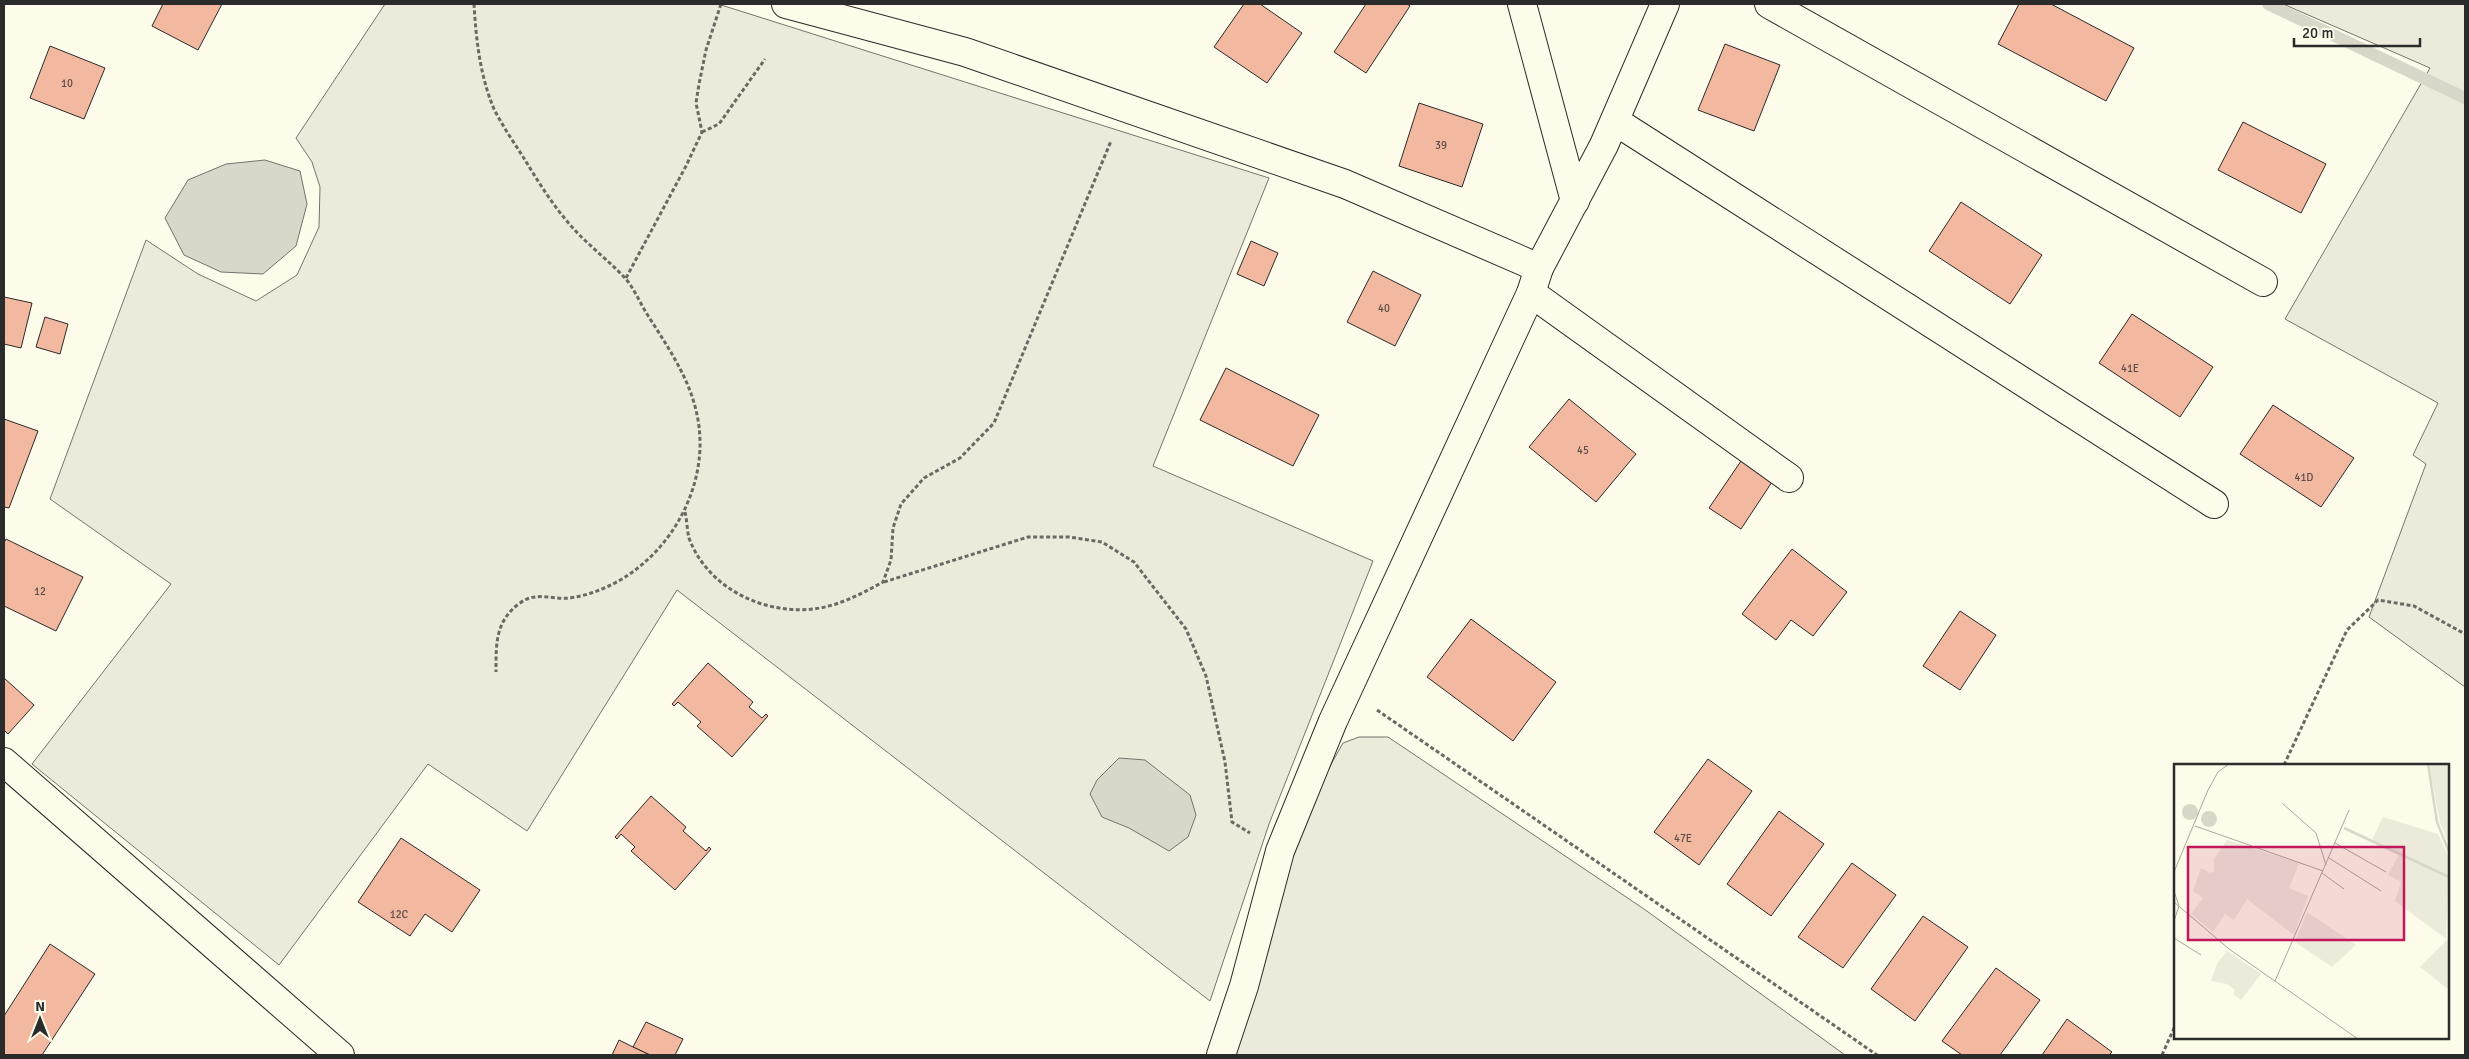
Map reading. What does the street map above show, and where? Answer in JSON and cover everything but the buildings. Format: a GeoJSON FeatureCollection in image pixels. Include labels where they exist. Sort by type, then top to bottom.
{"type":"FeatureCollection","features":[{"type":"Feature","properties":{"kind":"street"},"geometry":{"type":"LineString","coordinates":[[786,4],[965,52],[1345,184],[1535,281],[1789,478]]}},
{"type":"Feature","properties":{"kind":"street"},"geometry":{"type":"LineString","coordinates":[[1522,4],[1575,202]]}},
{"type":"Feature","properties":{"kind":"street"},"geometry":{"type":"LineString","coordinates":[[1221,1055],[1244,986],[1280,850],[1348,689],[1535,281],[1615,121],[1664,4]]}},
{"type":"Feature","properties":{"kind":"street"},"geometry":{"type":"LineString","coordinates":[[1769,4],[2263,282]]}},
{"type":"Feature","properties":{"kind":"street"},"geometry":{"type":"LineString","coordinates":[[1615,121],[2214,504]]}},
{"type":"Feature","properties":{"kind":"street"},"geometry":{"type":"LineString","coordinates":[[4,762],[340,1055]]}},
{"type":"Feature","properties":{"kind":"path"},"geometry":{"type":"LineString","coordinates":[[474,4],[476,41],[494,108],[549,198],[571,227],[626,278],[685,375],[697,414],[700,448],[695,485],[685,511],[661,546],[640,567],[614,584],[569,598],[542,595],[522,601],[508,614],[496,637],[496,672]]}},
{"type":"Feature","properties":{"kind":"path"},"geometry":{"type":"LineString","coordinates":[[626,278],[686,166],[702,132],[696,103],[706,50],[721,4]]}},
{"type":"Feature","properties":{"kind":"path"},"geometry":{"type":"LineString","coordinates":[[702,132],[719,124],[765,59]]}},
{"type":"Feature","properties":{"kind":"path"},"geometry":{"type":"LineString","coordinates":[[883,582],[890,560],[893,528],[901,504],[924,478],[960,458],[994,423],[1125,108]]}},
{"type":"Feature","properties":{"kind":"path"},"geometry":{"type":"LineString","coordinates":[[685,511],[689,537],[700,560],[720,581],[741,597],[793,610],[820,608],[859,595],[883,582],[1028,537],[1069,537],[1102,542],[1134,562],[1186,629],[1206,676],[1225,762],[1232,822],[1280,850]]}},
{"type":"Feature","properties":{"kind":"path"},"geometry":{"type":"LineString","coordinates":[[2284,764],[2347,630],[2378,600],[2414,606],[2465,634]]}},
{"type":"Feature","properties":{"kind":"path"},"geometry":{"type":"LineString","coordinates":[[1348,689],[1876,1055]]}},
{"type":"Feature","properties":{"kind":"path"},"geometry":{"type":"LineString","coordinates":[[2162,1055],[2174,1028]]}},
{"type":"Feature","properties":{"kind":"shaded area"},"geometry":{"type":"Polygon","coordinates":[[[385,4],[718,4],[1269,178],[1153,466],[1373,561],[1269,824],[1210,1001],[677,590],[527,831],[428,764],[279,965],[32,764],[171,584],[50,499],[146,240],[198,274],[256,301],[297,275],[319,227],[320,187],[312,162],[296,138],[385,4]]]}},
{"type":"Feature","properties":{"kind":"shaded area"},"geometry":{"type":"Polygon","coordinates":[[[2283,4],[2465,4],[2465,687],[2369,617],[2426,464],[2413,455],[2438,403],[2285,319],[2430,68],[2283,4]]]}},
{"type":"Feature","properties":{"kind":"shaded area"},"geometry":{"type":"Polygon","coordinates":[[[265,160],[300,171],[307,204],[296,246],[263,274],[221,272],[184,255],[165,218],[188,180],[226,164],[265,160]]]}},
{"type":"Feature","properties":{"kind":"shaded area"},"geometry":{"type":"Polygon","coordinates":[[[1359,737],[1388,737],[1644,909],[1845,1055],[1233,1055],[1279,895],[1307,817],[1323,779],[1343,743],[1359,737]]]}},
{"type":"Feature","properties":{"kind":"shaded area"},"geometry":{"type":"Polygon","coordinates":[[[1119,758],[1145,760],[1190,795],[1196,815],[1188,837],[1169,851],[1129,828],[1102,817],[1090,794],[1097,780],[1119,758]]]}},
{"type":"Feature","properties":{"kind":"waterway"},"geometry":{"type":"LineString","coordinates":[[2268,4],[2465,98]]}}]}
